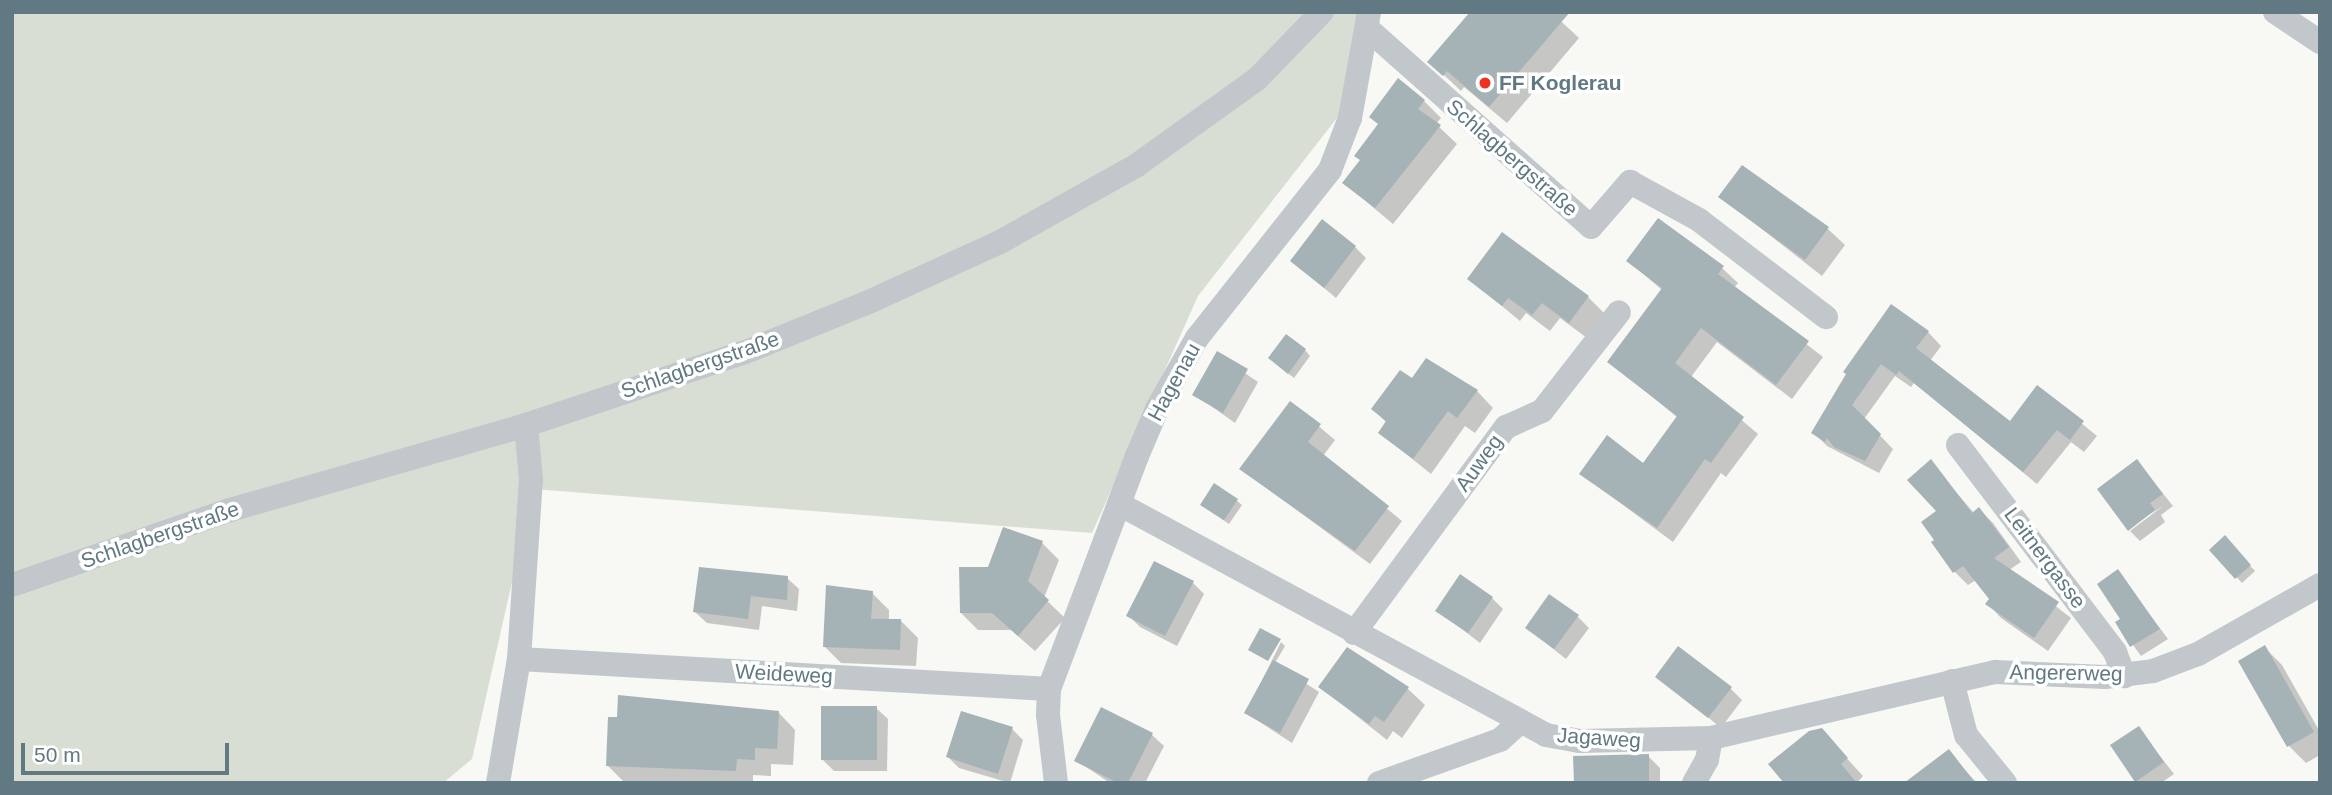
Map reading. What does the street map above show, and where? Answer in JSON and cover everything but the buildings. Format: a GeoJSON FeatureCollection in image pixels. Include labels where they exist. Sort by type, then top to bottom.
{"type":"FeatureCollection","features":[{"type":"Feature","properties":{"kind":"street","name":"Schlagbergstraße"},"geometry":{"type":"LineString","coordinates":[[12,585],[230,510],[526,425],[743,353],[1000,242],[1138,165],[1204,120],[1257,79],[1322,12]]}},
{"type":"Feature","properties":{"kind":"street"},"geometry":{"type":"LineString","coordinates":[[2275,12],[2320,42]]}},
{"type":"Feature","properties":{"kind":"street","name":"Schlagbergstraße"},"geometry":{"type":"LineString","coordinates":[[1369,21],[1591,227],[1630,182],[1699,220],[1826,317]]}},
{"type":"Feature","properties":{"kind":"street","name":"Hagenau"},"geometry":{"type":"LineString","coordinates":[[1056,783],[1048,715],[1049,689],[1157,409],[1177,369],[1329,170],[1350,118],[1369,21]]}},
{"type":"Feature","properties":{"kind":"street","name":"Auweg"},"geometry":{"type":"LineString","coordinates":[[1354,633],[1506,427],[1542,411],[1619,312]]}},
{"type":"Feature","properties":{"kind":"street"},"geometry":{"type":"LineString","coordinates":[[498,783],[519,659],[531,480],[526,425]]}},
{"type":"Feature","properties":{"kind":"street","name":"Leitnergasse"},"geometry":{"type":"LineString","coordinates":[[1958,445],[2115,652],[2124,676]]}},
{"type":"Feature","properties":{"kind":"street"},"geometry":{"type":"LineString","coordinates":[[1121,505],[1521,721],[1500,740],[1379,783]]}},
{"type":"Feature","properties":{"kind":"street","name":"Angererweg"},"geometry":{"type":"LineString","coordinates":[[1952,681],[2014,671],[2124,676],[2153,671],[2198,654],[2320,585]]}},
{"type":"Feature","properties":{"kind":"street","name":"Weideweg"},"geometry":{"type":"LineString","coordinates":[[519,659],[1049,689]]}},
{"type":"Feature","properties":{"kind":"street"},"geometry":{"type":"LineString","coordinates":[[1952,681],[1966,735],[2005,783]]}},
{"type":"Feature","properties":{"kind":"street","name":"Jagaweg"},"geometry":{"type":"LineString","coordinates":[[1521,721],[1546,735],[1580,741],[1711,738],[1952,681]]}},
{"type":"Feature","properties":{"kind":"street"},"geometry":{"type":"LineString","coordinates":[[1693,783],[1707,760],[1711,738]]}},
{"type":"Feature","properties":{"kind":"shaded area"},"geometry":{"type":"Polygon","coordinates":[[[12,12],[1366,12],[1344,109],[1198,296],[1092,533],[533,489],[472,759],[443,783],[12,783],[12,12]]]}},
{"type":"Feature","properties":{"kind":"place","name":"FF Koglerau"},"geometry":{"type":"Point","coordinates":[1485,83]}}]}
